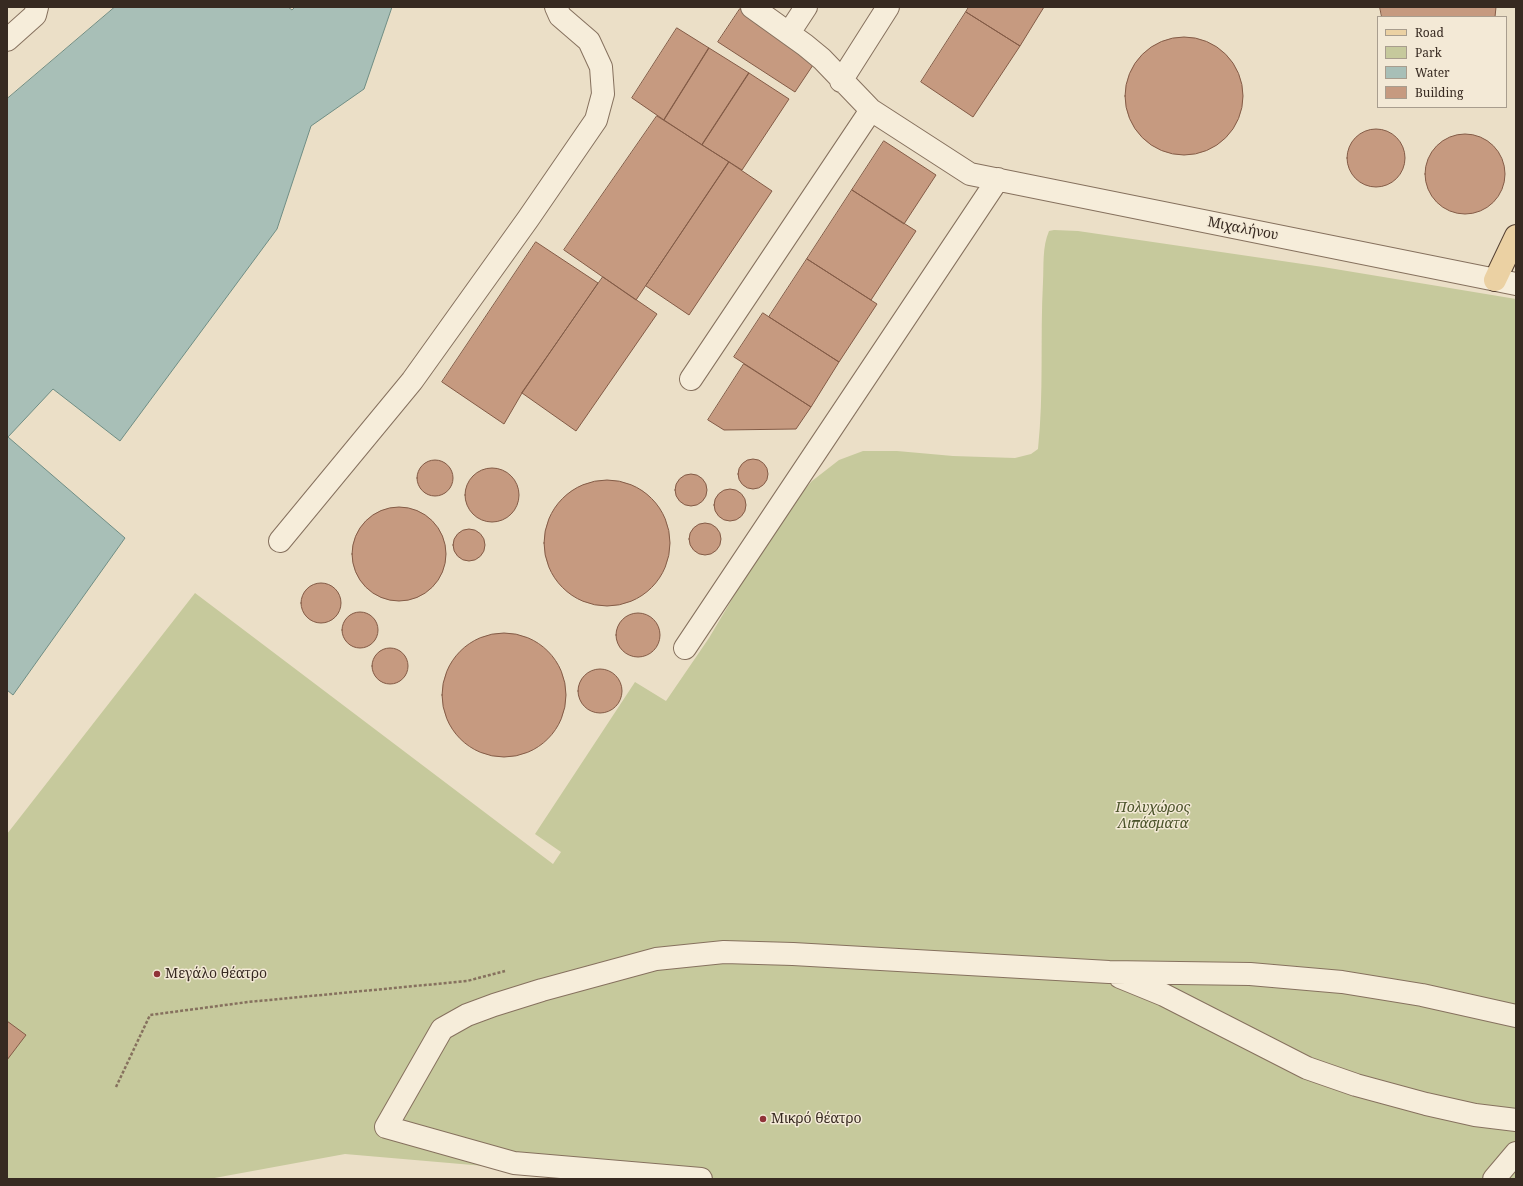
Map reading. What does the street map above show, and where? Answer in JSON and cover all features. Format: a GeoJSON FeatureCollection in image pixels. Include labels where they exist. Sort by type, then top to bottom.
{"type":"FeatureCollection","features":[{"type":"Feature","properties":{"kind":"main road"},"geometry":{"type":"LineString","coordinates":[[1495,280],[1516,236]]}},
{"type":"Feature","properties":{"kind":"street"},"geometry":{"type":"LineString","coordinates":[[7,40],[35,15],[37,7]]}},
{"type":"Feature","properties":{"kind":"street"},"geometry":{"type":"LineString","coordinates":[[280,541],[412,381],[528,219],[596,120],[603,94],[601,67],[589,41],[560,16],[556,7]]}},
{"type":"Feature","properties":{"kind":"street"},"geometry":{"type":"LineString","coordinates":[[691,379],[871,110],[841,81],[822,59],[752,7]]}},
{"type":"Feature","properties":{"kind":"street"},"geometry":{"type":"LineString","coordinates":[[789,33],[806,7]]}},
{"type":"Feature","properties":{"kind":"street"},"geometry":{"type":"LineString","coordinates":[[841,81],[888,7]]}},
{"type":"Feature","properties":{"kind":"street","name":"Μιχαλήνου"},"geometry":{"type":"LineString","coordinates":[[871,110],[970,174],[1516,284]]}},
{"type":"Feature","properties":{"kind":"street"},"geometry":{"type":"LineString","coordinates":[[684,648],[998,179]]}},
{"type":"Feature","properties":{"kind":"street"},"geometry":{"type":"LineString","coordinates":[[701,1179],[514,1164],[386,1127],[442,1029],[467,1015],[542,990],[656,959],[724,952],[793,954],[1109,972],[1250,974],[1342,982],[1422,995],[1516,1016]]}},
{"type":"Feature","properties":{"kind":"street"},"geometry":{"type":"LineString","coordinates":[[1109,972],[1164,995],[1307,1068],[1356,1085],[1426,1104],[1475,1115],[1516,1120]]}},
{"type":"Feature","properties":{"kind":"street"},"geometry":{"type":"LineString","coordinates":[[1494,1179],[1516,1153]]}},
{"type":"Feature","properties":{"kind":"green space","name":"Πολυχώρος Λιπάσματα"},"geometry":{"type":"Polygon","coordinates":[[[1049,231],[1078,231],[1323,267],[1516,299],[1516,1179],[635,1179],[345,1154],[209,1179],[7,1179],[7,834],[195,593],[553,864],[561,852],[535,834],[635,682],[666,701],[709,638],[782,515],[812,481],[839,460],[863,451],[897,451],[953,456],[1015,458],[1031,454],[1038,449],[1041,407],[1044,256],[1045,243],[1049,231]]]}},
{"type":"Feature","properties":{"kind":"water"},"geometry":{"type":"Polygon","coordinates":[[[115,7],[288,7],[292,10],[295,7],[392,7],[364,89],[311,126],[277,229],[120,441],[53,389],[8,437],[125,538],[13,695],[7,690],[7,99],[115,7]]]}},
{"type":"Feature","properties":{"kind":"building"},"geometry":{"type":"Polygon","coordinates":[[[969,7],[1044,7],[1020,46],[966,12],[969,7]]]}},
{"type":"Feature","properties":{"kind":"building"},"geometry":{"type":"Polygon","coordinates":[[[1380,7],[1496,7],[1495,16],[1382,16],[1380,7]]]}},
{"type":"Feature","properties":{"kind":"building"},"geometry":{"type":"Polygon","coordinates":[[[740,9],[817,59],[795,92],[718,42],[740,9]]]}},
{"type":"Feature","properties":{"kind":"building"},"geometry":{"type":"Polygon","coordinates":[[[966,12],[1020,46],[973,117],[921,82],[966,12]]]}},
{"type":"Feature","properties":{"kind":"building"},"geometry":{"type":"Polygon","coordinates":[[[677,28],[709,48],[664,120],[632,98],[677,28]]]}},
{"type":"Feature","properties":{"kind":"building"},"geometry":{"type":"Polygon","coordinates":[[[1184,37],[1207,41],[1226,54],[1239,73],[1243,96],[1239,119],[1226,138],[1207,151],[1184,155],[1161,151],[1142,138],[1129,119],[1125,96],[1129,73],[1142,54],[1161,41],[1184,37]]]}},
{"type":"Feature","properties":{"kind":"building"},"geometry":{"type":"Polygon","coordinates":[[[709,48],[749,73],[702,145],[664,120],[709,48]]]}},
{"type":"Feature","properties":{"kind":"building"},"geometry":{"type":"Polygon","coordinates":[[[749,73],[789,99],[742,170],[702,145],[749,73]]]}},
{"type":"Feature","properties":{"kind":"building"},"geometry":{"type":"Polygon","coordinates":[[[657,116],[729,162],[636,300],[564,250],[657,116]]]}},
{"type":"Feature","properties":{"kind":"building"},"geometry":{"type":"Polygon","coordinates":[[[1370,129],[1382,129],[1397,137],[1405,152],[1405,164],[1397,179],[1382,187],[1370,187],[1355,179],[1347,164],[1347,152],[1355,137],[1370,129]]]}},
{"type":"Feature","properties":{"kind":"building"},"geometry":{"type":"Polygon","coordinates":[[[1465,134],[1480,137],[1493,146],[1502,159],[1505,174],[1502,189],[1493,202],[1480,211],[1465,214],[1450,211],[1437,202],[1428,189],[1425,174],[1428,159],[1437,146],[1450,137],[1465,134]]]}},
{"type":"Feature","properties":{"kind":"building"},"geometry":{"type":"Polygon","coordinates":[[[884,141],[936,175],[904,224],[852,190],[884,141]]]}},
{"type":"Feature","properties":{"kind":"building"},"geometry":{"type":"Polygon","coordinates":[[[729,162],[772,191],[689,315],[646,286],[729,162]]]}},
{"type":"Feature","properties":{"kind":"building"},"geometry":{"type":"Polygon","coordinates":[[[852,190],[916,231],[871,300],[807,259],[852,190]]]}},
{"type":"Feature","properties":{"kind":"building"},"geometry":{"type":"Polygon","coordinates":[[[536,242],[598,283],[522,393],[504,424],[442,382],[536,242]]]}},
{"type":"Feature","properties":{"kind":"building"},"geometry":{"type":"Polygon","coordinates":[[[807,259],[877,304],[839,362],[769,317],[807,259]]]}},
{"type":"Feature","properties":{"kind":"building"},"geometry":{"type":"Polygon","coordinates":[[[603,277],[657,314],[576,431],[522,393],[603,277]]]}},
{"type":"Feature","properties":{"kind":"building"},"geometry":{"type":"Polygon","coordinates":[[[763,313],[839,362],[811,407],[734,357],[763,313]]]}},
{"type":"Feature","properties":{"kind":"building"},"geometry":{"type":"Polygon","coordinates":[[[744,364],[811,407],[796,429],[724,430],[708,420],[744,364]]]}},
{"type":"Feature","properties":{"kind":"building"},"geometry":{"type":"Polygon","coordinates":[[[753,459],[764,463],[768,474],[764,485],[753,489],[742,485],[738,474],[742,463],[753,459]]]}},
{"type":"Feature","properties":{"kind":"building"},"geometry":{"type":"Polygon","coordinates":[[[435,460],[448,465],[453,478],[448,491],[435,496],[422,491],[417,478],[422,465],[435,460]]]}},
{"type":"Feature","properties":{"kind":"building"},"geometry":{"type":"Polygon","coordinates":[[[492,468],[502,470],[511,476],[517,485],[519,495],[517,505],[511,514],[502,520],[492,522],[482,520],[473,514],[467,505],[465,495],[467,485],[473,476],[482,470],[492,468]]]}},
{"type":"Feature","properties":{"kind":"building"},"geometry":{"type":"Polygon","coordinates":[[[691,474],[702,479],[707,490],[702,501],[691,506],[680,501],[675,490],[680,479],[691,474]]]}},
{"type":"Feature","properties":{"kind":"building"},"geometry":{"type":"Polygon","coordinates":[[[613,480],[637,487],[652,498],[663,513],[669,531],[669,555],[663,573],[652,588],[637,599],[619,605],[601,606],[577,599],[562,588],[551,573],[545,555],[544,537],[551,513],[562,498],[577,487],[595,481],[613,480]]]}},
{"type":"Feature","properties":{"kind":"building"},"geometry":{"type":"Polygon","coordinates":[[[730,489],[741,494],[746,505],[741,516],[730,521],[719,516],[714,505],[719,494],[730,489]]]}},
{"type":"Feature","properties":{"kind":"building"},"geometry":{"type":"Polygon","coordinates":[[[399,507],[417,510],[432,521],[443,536],[446,554],[443,572],[432,587],[417,598],[399,601],[381,598],[366,587],[355,572],[352,554],[355,536],[366,521],[381,510],[399,507]]]}},
{"type":"Feature","properties":{"kind":"building"},"geometry":{"type":"Polygon","coordinates":[[[705,523],[716,528],[721,539],[716,550],[705,555],[694,550],[689,539],[694,528],[705,523]]]}},
{"type":"Feature","properties":{"kind":"building"},"geometry":{"type":"Polygon","coordinates":[[[469,529],[480,534],[485,545],[480,556],[469,561],[458,556],[453,545],[458,534],[469,529]]]}},
{"type":"Feature","properties":{"kind":"building"},"geometry":{"type":"Polygon","coordinates":[[[317,583],[325,583],[332,586],[338,592],[341,603],[338,614],[332,620],[325,623],[317,623],[310,620],[304,614],[301,607],[301,599],[304,592],[310,586],[317,583]]]}},
{"type":"Feature","properties":{"kind":"building"},"geometry":{"type":"Polygon","coordinates":[[[360,612],[373,617],[378,630],[373,643],[360,648],[347,643],[342,630],[347,617],[360,612]]]}},
{"type":"Feature","properties":{"kind":"building"},"geometry":{"type":"Polygon","coordinates":[[[634,613],[642,613],[647,614],[654,619],[659,626],[659,644],[654,651],[647,656],[634,657],[626,654],[619,647],[616,639],[616,631],[619,623],[626,616],[634,613]]]}},
{"type":"Feature","properties":{"kind":"building"},"geometry":{"type":"Polygon","coordinates":[[[504,633],[528,638],[548,651],[561,671],[566,695],[561,719],[548,739],[528,752],[504,757],[480,752],[460,739],[447,719],[442,695],[447,671],[460,651],[480,638],[504,633]]]}},
{"type":"Feature","properties":{"kind":"building"},"geometry":{"type":"Polygon","coordinates":[[[390,648],[403,653],[408,666],[403,679],[390,684],[377,679],[372,666],[377,653],[390,648]]]}},
{"type":"Feature","properties":{"kind":"building"},"geometry":{"type":"Polygon","coordinates":[[[596,669],[604,669],[609,670],[616,675],[621,682],[621,700],[616,707],[609,712],[596,713],[588,710],[581,703],[578,695],[578,687],[581,679],[588,672],[596,669]]]}},
{"type":"Feature","properties":{"kind":"building"},"geometry":{"type":"Polygon","coordinates":[[[7,1021],[26,1035],[7,1060],[7,1021]]]}},
{"type":"Feature","properties":{"kind":"place","name":"Μεγάλο θέατρο"},"geometry":{"type":"Point","coordinates":[157,974]}},
{"type":"Feature","properties":{"kind":"place","name":"Μικρό θέατρο"},"geometry":{"type":"Point","coordinates":[763,1119]}}]}
